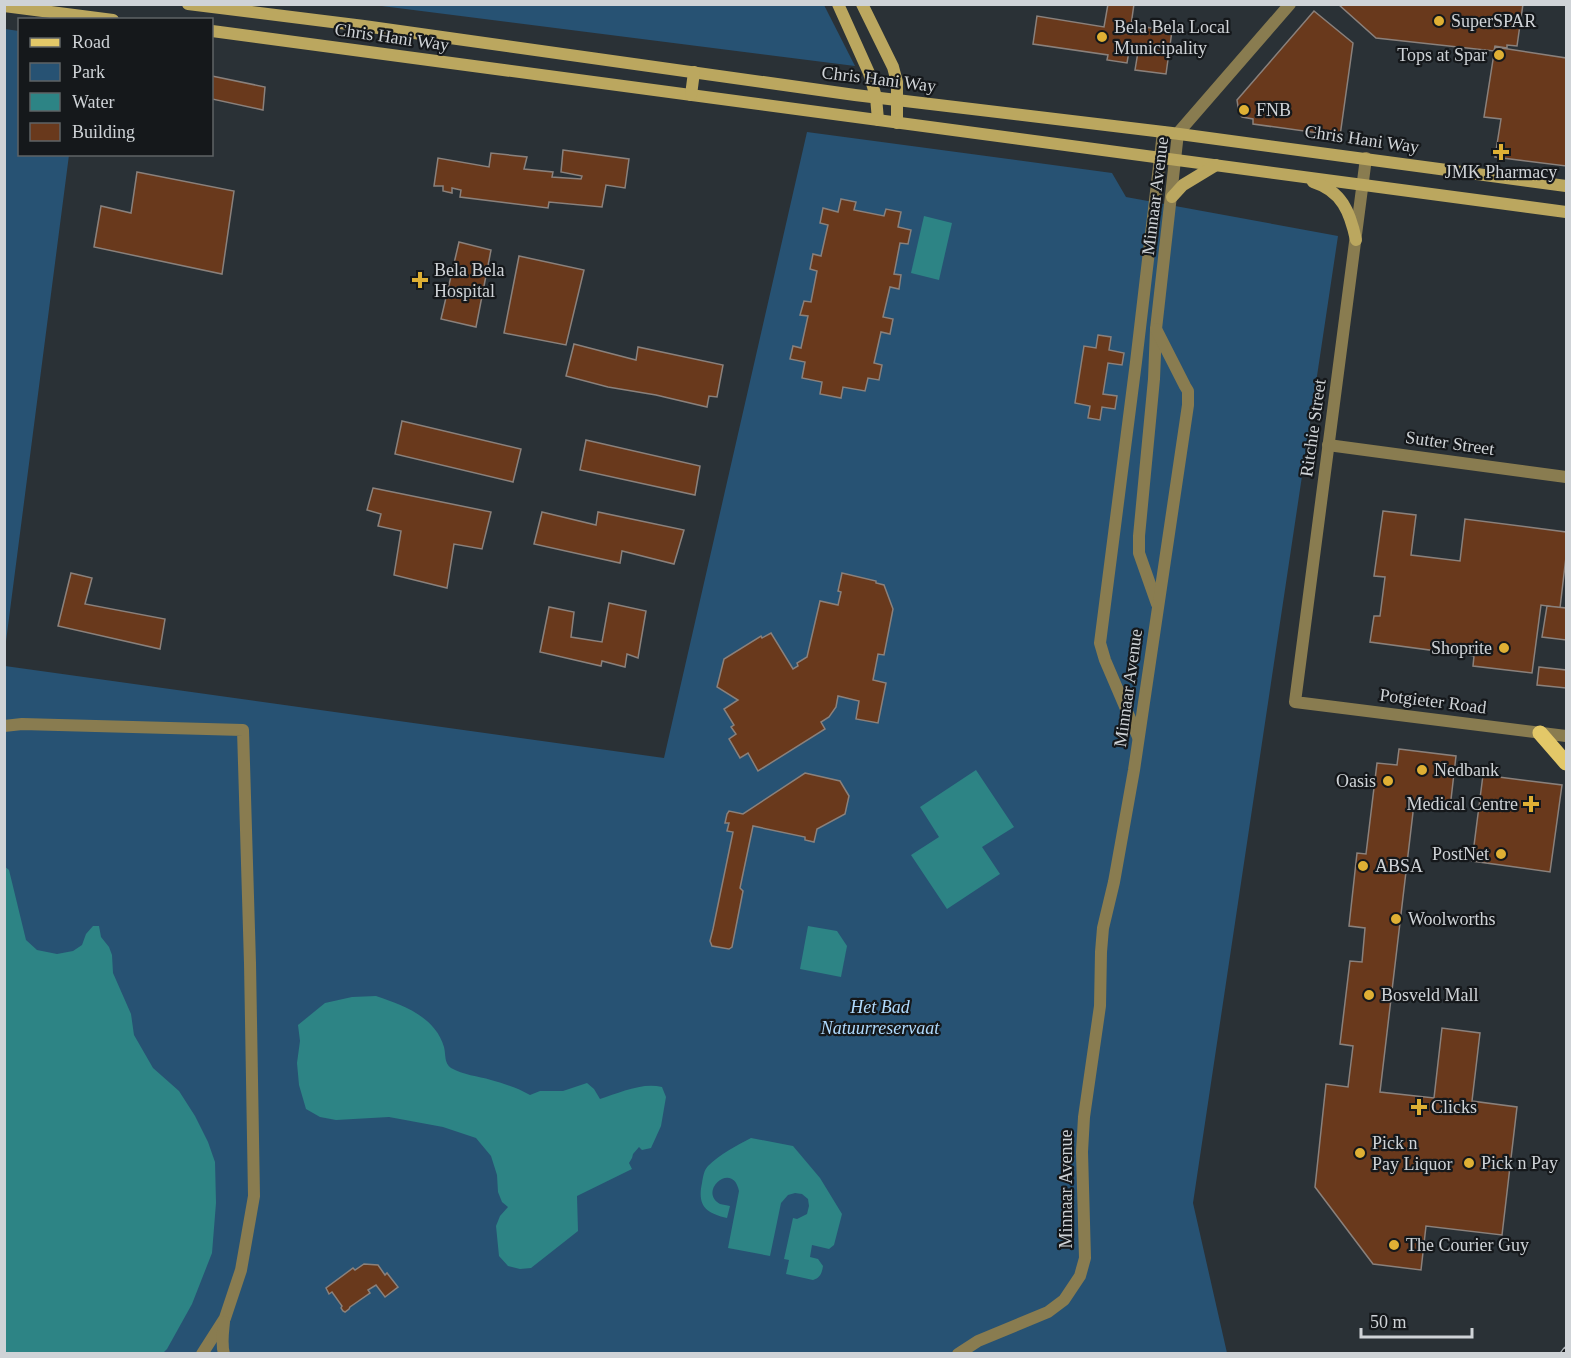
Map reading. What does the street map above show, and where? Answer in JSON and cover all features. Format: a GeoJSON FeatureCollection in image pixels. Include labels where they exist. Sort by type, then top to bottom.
{"type":"FeatureCollection","features":[{"type":"Feature","properties":{"kind":"main road","name":"Chris Hani Way"},"geometry":{"type":"LineString","coordinates":[[188,4],[898,100],[1366,158],[1566,186]]}},
{"type":"Feature","properties":{"kind":"main road"},"geometry":{"type":"LineString","coordinates":[[838,4],[868,73],[876,97],[879,120]]}},
{"type":"Feature","properties":{"kind":"main road"},"geometry":{"type":"LineString","coordinates":[[862,4],[893,67],[897,82],[897,123]]}},
{"type":"Feature","properties":{"kind":"main road"},"geometry":{"type":"LineString","coordinates":[[4,6],[97,18]]}},
{"type":"Feature","properties":{"kind":"main road","name":"Chris Hani Way"},"geometry":{"type":"LineString","coordinates":[[213,31],[1566,212]]}},
{"type":"Feature","properties":{"kind":"main road"},"geometry":{"type":"LineString","coordinates":[[691,95],[694,72]]}},
{"type":"Feature","properties":{"kind":"main road"},"geometry":{"type":"LineString","coordinates":[[1172,197],[1183,185],[1216,165]]}},
{"type":"Feature","properties":{"kind":"main road"},"geometry":{"type":"LineString","coordinates":[[1292,175],[1320,184],[1335,193],[1346,206],[1352,220],[1356,240]]}},
{"type":"Feature","properties":{"kind":"main road"},"geometry":{"type":"LineString","coordinates":[[1540,733],[1566,763]]}},
{"type":"Feature","properties":{"kind":"street","name":"Minnaar Avenue"},"geometry":{"type":"LineString","coordinates":[[958,1353],[978,1341],[1048,1312],[1064,1300],[1080,1276],[1085,1258],[1082,1152],[1084,1117],[1100,1006],[1103,928],[1128,803],[1188,405],[1188,392],[1156,329],[1178,134],[1290,4]]}},
{"type":"Feature","properties":{"kind":"street"},"geometry":{"type":"LineString","coordinates":[[1138,738],[1100,643],[1163,132]]}},
{"type":"Feature","properties":{"kind":"street","name":"Ritchie Street"},"geometry":{"type":"LineString","coordinates":[[1295,702],[1366,158]]}},
{"type":"Feature","properties":{"kind":"street"},"geometry":{"type":"LineString","coordinates":[[1156,329],[1139,553],[1158,606]]}},
{"type":"Feature","properties":{"kind":"street","name":"Sutter Street"},"geometry":{"type":"LineString","coordinates":[[1328,445],[1566,477]]}},
{"type":"Feature","properties":{"kind":"street","name":"Potgieter Road"},"geometry":{"type":"LineString","coordinates":[[1295,702],[1566,736]]}},
{"type":"Feature","properties":{"kind":"street"},"geometry":{"type":"LineString","coordinates":[[4,726],[243,730],[254,1196],[242,1270],[225,1318],[222,1338],[224,1353]]}},
{"type":"Feature","properties":{"kind":"street"},"geometry":{"type":"LineString","coordinates":[[202,1353],[225,1318]]}},
{"type":"Feature","properties":{"kind":"green space"},"geometry":{"type":"Polygon","coordinates":[[[374,5],[824,5],[855,66],[374,5]]]}},
{"type":"Feature","properties":{"kind":"green space"},"geometry":{"type":"Polygon","coordinates":[[[5,29],[18,31],[18,156],[69,156],[5,649],[5,29]]]}},
{"type":"Feature","properties":{"kind":"green space","name":"Het Bad Natuurreservaat"},"geometry":{"type":"Polygon","coordinates":[[[807,132],[1112,173],[1126,197],[1338,236],[1193,1203],[1227,1353],[5,1354],[5,666],[664,758],[807,132]]]}},
{"type":"Feature","properties":{"kind":"water"},"geometry":{"type":"Polygon","coordinates":[[[924,216],[952,223],[939,280],[911,273],[924,216]]]}},
{"type":"Feature","properties":{"kind":"water"},"geometry":{"type":"Polygon","coordinates":[[[976,770],[1014,827],[982,847],[1000,874],[947,909],[911,855],[939,837],[920,807],[976,770]]]}},
{"type":"Feature","properties":{"kind":"water"},"geometry":{"type":"Polygon","coordinates":[[[4,866],[9,870],[26,940],[37,950],[57,954],[73,951],[82,945],[86,934],[93,926],[99,926],[101,937],[112,955],[113,973],[131,1014],[134,1035],[153,1068],[179,1091],[195,1116],[215,1162],[216,1203],[212,1253],[192,1304],[163,1353],[5,1353],[4,866]]]}},
{"type":"Feature","properties":{"kind":"water"},"geometry":{"type":"Polygon","coordinates":[[[808,926],[837,931],[847,946],[841,977],[800,969],[808,926]]]}},
{"type":"Feature","properties":{"kind":"water"},"geometry":{"type":"Polygon","coordinates":[[[376,996],[407,1008],[433,1027],[440,1036],[446,1061],[451,1068],[521,1090],[530,1095],[540,1091],[563,1091],[587,1083],[600,1099],[639,1087],[662,1087],[666,1097],[661,1126],[651,1148],[642,1150],[639,1147],[629,1163],[632,1169],[577,1196],[578,1231],[531,1268],[520,1269],[508,1266],[499,1256],[496,1226],[500,1216],[508,1207],[502,1202],[498,1192],[497,1175],[491,1156],[476,1138],[443,1127],[389,1117],[336,1120],[320,1117],[306,1109],[299,1085],[298,1025],[325,1003],[352,997],[376,996]]]}},
{"type":"Feature","properties":{"kind":"water"},"geometry":{"type":"Polygon","coordinates":[[[751,1138],[793,1146],[820,1178],[842,1214],[834,1245],[829,1249],[812,1245],[810,1257],[818,1259],[823,1266],[820,1275],[813,1280],[786,1274],[789,1260],[784,1259],[793,1218],[797,1219],[807,1214],[808,1199],[802,1194],[788,1195],[781,1203],[770,1256],[728,1248],[739,1191],[736,1182],[730,1178],[724,1178],[714,1186],[712,1192],[720,1204],[730,1206],[727,1218],[709,1211],[702,1203],[703,1176],[707,1168],[723,1154],[751,1138]]]}},
{"type":"Feature","properties":{"kind":"building","name":"Bela Bela Local Municipality"},"geometry":{"type":"Polygon","coordinates":[[[1108,4],[1134,4],[1131,25],[1172,31],[1166,74],[1135,70],[1139,46],[1130,45],[1127,63],[1107,60],[1108,55],[1033,44],[1037,16],[1104,27],[1108,4]]]}},
{"type":"Feature","properties":{"kind":"building","name":"SuperSPAR"},"geometry":{"type":"Polygon","coordinates":[[[1338,4],[1523,4],[1517,46],[1507,45],[1507,48],[1495,46],[1494,51],[1376,38],[1338,4]]]}},
{"type":"Feature","properties":{"kind":"building"},"geometry":{"type":"Polygon","coordinates":[[[1314,11],[1353,43],[1340,136],[1253,124],[1253,119],[1242,117],[1239,113],[1237,100],[1314,11]]]}},
{"type":"Feature","properties":{"kind":"building"},"geometry":{"type":"Polygon","coordinates":[[[1495,47],[1566,58],[1566,166],[1495,157],[1501,119],[1484,117],[1495,47]]]}},
{"type":"Feature","properties":{"kind":"building"},"geometry":{"type":"Polygon","coordinates":[[[213,76],[265,87],[263,110],[213,99],[213,76]]]}},
{"type":"Feature","properties":{"kind":"building"},"geometry":{"type":"Polygon","coordinates":[[[563,150],[629,159],[625,188],[606,185],[602,207],[549,202],[548,208],[460,197],[461,190],[452,188],[452,193],[443,191],[443,186],[434,186],[438,158],[489,167],[491,153],[527,157],[524,169],[553,172],[552,177],[581,179],[582,176],[561,172],[563,150]]]}},
{"type":"Feature","properties":{"kind":"building"},"geometry":{"type":"Polygon","coordinates":[[[137,172],[234,191],[222,274],[94,247],[101,206],[131,213],[137,172]]]}},
{"type":"Feature","properties":{"kind":"building"},"geometry":{"type":"Polygon","coordinates":[[[841,199],[856,202],[854,210],[884,216],[886,209],[901,212],[898,227],[911,230],[908,244],[900,243],[894,274],[901,275],[899,289],[890,287],[883,317],[893,319],[890,334],[881,332],[874,363],[882,365],[879,380],[868,378],[865,391],[843,387],[841,398],[820,394],[822,382],[802,378],[805,362],[790,359],[793,346],[801,348],[808,316],[800,315],[804,301],[811,302],[817,271],[810,269],[813,254],[821,256],[828,225],[820,223],[823,208],[838,212],[841,199]]]}},
{"type":"Feature","properties":{"kind":"building"},"geometry":{"type":"Polygon","coordinates":[[[459,242],[491,250],[476,327],[441,319],[459,242]]]}},
{"type":"Feature","properties":{"kind":"building"},"geometry":{"type":"Polygon","coordinates":[[[519,256],[584,270],[566,345],[504,333],[519,256]]]}},
{"type":"Feature","properties":{"kind":"building"},"geometry":{"type":"Polygon","coordinates":[[[1098,335],[1111,337],[1109,350],[1124,353],[1122,365],[1108,363],[1103,394],[1117,396],[1115,409],[1102,407],[1100,420],[1088,418],[1090,406],[1075,403],[1084,346],[1096,348],[1098,335]]]}},
{"type":"Feature","properties":{"kind":"building"},"geometry":{"type":"Polygon","coordinates":[[[574,344],[636,360],[638,347],[723,365],[717,397],[709,396],[707,407],[566,376],[574,344]]]}},
{"type":"Feature","properties":{"kind":"building"},"geometry":{"type":"Polygon","coordinates":[[[402,421],[521,449],[513,482],[395,454],[402,421]]]}},
{"type":"Feature","properties":{"kind":"building"},"geometry":{"type":"Polygon","coordinates":[[[586,440],[700,466],[695,495],[580,470],[586,440]]]}},
{"type":"Feature","properties":{"kind":"building"},"geometry":{"type":"Polygon","coordinates":[[[373,488],[491,512],[482,549],[454,544],[447,588],[394,575],[401,531],[378,526],[381,514],[367,510],[373,488]]]}},
{"type":"Feature","properties":{"kind":"building"},"geometry":{"type":"Polygon","coordinates":[[[1383,511],[1416,515],[1411,555],[1460,561],[1465,519],[1566,532],[1566,557],[1560,608],[1541,605],[1532,673],[1473,666],[1474,656],[1370,642],[1374,616],[1380,616],[1385,577],[1374,576],[1383,511]]]}},
{"type":"Feature","properties":{"kind":"building"},"geometry":{"type":"Polygon","coordinates":[[[542,512],[596,525],[598,512],[684,530],[674,564],[622,551],[620,563],[534,544],[542,512]]]}},
{"type":"Feature","properties":{"kind":"building"},"geometry":{"type":"Polygon","coordinates":[[[71,573],[92,578],[85,604],[165,619],[160,649],[58,626],[71,573]]]}},
{"type":"Feature","properties":{"kind":"building"},"geometry":{"type":"Polygon","coordinates":[[[842,573],[884,585],[893,609],[884,655],[878,654],[873,680],[886,683],[878,723],[856,719],[859,701],[838,696],[836,707],[829,717],[821,722],[825,729],[758,771],[748,753],[740,758],[729,739],[736,734],[731,727],[734,725],[724,709],[738,700],[717,687],[724,659],[761,636],[762,638],[771,633],[793,669],[798,666],[797,663],[807,657],[820,601],[838,605],[842,573]]]}},
{"type":"Feature","properties":{"kind":"building"},"geometry":{"type":"Polygon","coordinates":[[[609,603],[646,611],[638,658],[627,654],[625,667],[602,661],[601,666],[540,652],[549,607],[574,612],[571,637],[602,642],[609,603]]]}},
{"type":"Feature","properties":{"kind":"building"},"geometry":{"type":"Polygon","coordinates":[[[1547,606],[1566,608],[1566,640],[1542,637],[1547,606]]]}},
{"type":"Feature","properties":{"kind":"building"},"geometry":{"type":"Polygon","coordinates":[[[1539,667],[1566,670],[1566,688],[1537,685],[1539,667]]]}},
{"type":"Feature","properties":{"kind":"building","name":"Bosveld Mall"},"geometry":{"type":"Polygon","coordinates":[[[1399,749],[1456,756],[1450,808],[1414,804],[1380,1092],[1434,1098],[1442,1028],[1480,1033],[1472,1101],[1517,1107],[1502,1235],[1426,1226],[1421,1270],[1373,1264],[1315,1187],[1326,1084],[1348,1087],[1353,1046],[1340,1044],[1350,961],[1362,962],[1365,928],[1349,926],[1357,853],[1366,854],[1377,763],[1397,765],[1399,749]]]}},
{"type":"Feature","properties":{"kind":"building"},"geometry":{"type":"Polygon","coordinates":[[[805,773],[840,781],[849,796],[845,814],[817,829],[814,842],[805,840],[805,837],[753,826],[740,888],[743,891],[732,947],[729,949],[712,946],[710,941],[733,832],[727,831],[729,823],[725,823],[727,814],[729,811],[743,814],[805,773]]]}},
{"type":"Feature","properties":{"kind":"building"},"geometry":{"type":"Polygon","coordinates":[[[1483,775],[1562,785],[1550,872],[1472,861],[1483,775]]]}},
{"type":"Feature","properties":{"kind":"building"},"geometry":{"type":"Polygon","coordinates":[[[364,1264],[378,1265],[398,1287],[385,1297],[376,1285],[368,1290],[370,1293],[345,1312],[332,1292],[329,1294],[326,1288],[353,1268],[355,1270],[364,1264]]]}},
{"type":"Feature","properties":{"kind":"railway"},"geometry":{"type":"LineString","coordinates":[[1563,1354],[1566,1350]]}},
{"type":"Feature","properties":{"kind":"place","name":"SuperSPAR"},"geometry":{"type":"Point","coordinates":[1439,21]}},
{"type":"Feature","properties":{"kind":"place","name":"Bela Bela Local Municipality"},"geometry":{"type":"Point","coordinates":[1102,37]}},
{"type":"Feature","properties":{"kind":"place","name":"Tops at Spar"},"geometry":{"type":"Point","coordinates":[1499,55]}},
{"type":"Feature","properties":{"kind":"place","name":"FNB"},"geometry":{"type":"Point","coordinates":[1244,110]}},
{"type":"Feature","properties":{"kind":"place","name":"JMK Pharmacy"},"geometry":{"type":"Point","coordinates":[1501,152]}},
{"type":"Feature","properties":{"kind":"place","name":"Bela Bela Hospital"},"geometry":{"type":"Point","coordinates":[420,280]}},
{"type":"Feature","properties":{"kind":"place","name":"Shoprite"},"geometry":{"type":"Point","coordinates":[1504,648]}},
{"type":"Feature","properties":{"kind":"place","name":"Nedbank"},"geometry":{"type":"Point","coordinates":[1422,770]}},
{"type":"Feature","properties":{"kind":"place","name":"Oasis"},"geometry":{"type":"Point","coordinates":[1388,781]}},
{"type":"Feature","properties":{"kind":"place","name":"Medical Centre"},"geometry":{"type":"Point","coordinates":[1531,804]}},
{"type":"Feature","properties":{"kind":"place","name":"PostNet"},"geometry":{"type":"Point","coordinates":[1501,854]}},
{"type":"Feature","properties":{"kind":"place","name":"ABSA"},"geometry":{"type":"Point","coordinates":[1363,866]}},
{"type":"Feature","properties":{"kind":"place","name":"Woolworths"},"geometry":{"type":"Point","coordinates":[1396,919]}},
{"type":"Feature","properties":{"kind":"place","name":"Bosveld Mall"},"geometry":{"type":"Point","coordinates":[1369,995]}},
{"type":"Feature","properties":{"kind":"place","name":"Clicks"},"geometry":{"type":"Point","coordinates":[1419,1107]}},
{"type":"Feature","properties":{"kind":"place","name":"Pick n Pay Liquor"},"geometry":{"type":"Point","coordinates":[1360,1153]}},
{"type":"Feature","properties":{"kind":"place","name":"Pick n Pay"},"geometry":{"type":"Point","coordinates":[1469,1163]}},
{"type":"Feature","properties":{"kind":"place","name":"The Courier Guy"},"geometry":{"type":"Point","coordinates":[1394,1245]}}]}
